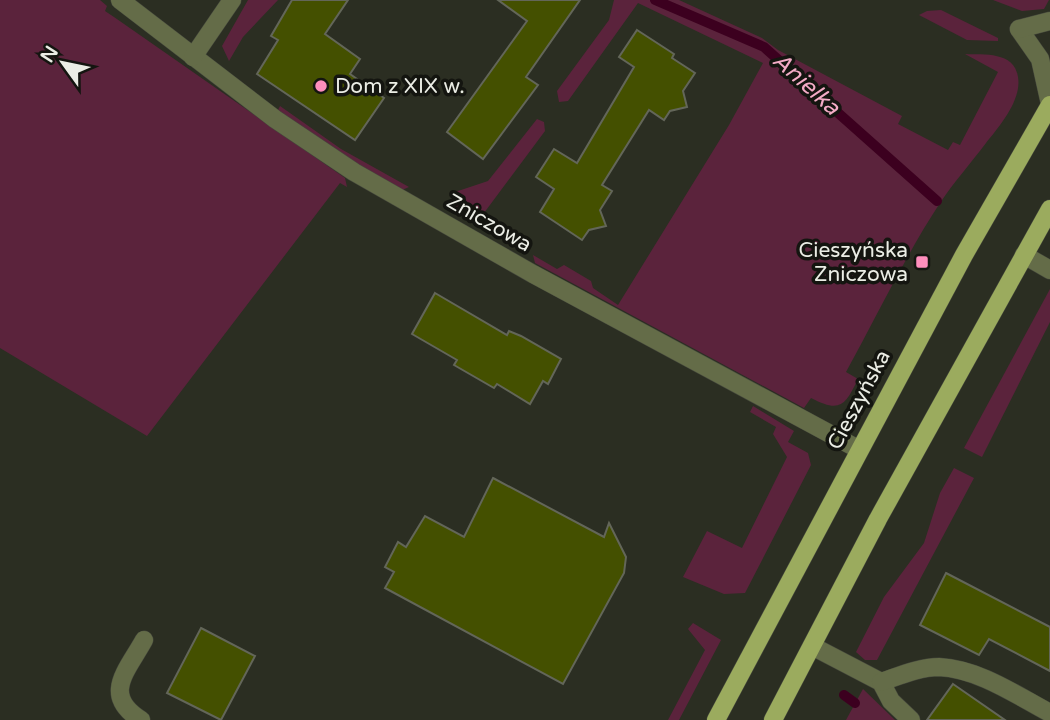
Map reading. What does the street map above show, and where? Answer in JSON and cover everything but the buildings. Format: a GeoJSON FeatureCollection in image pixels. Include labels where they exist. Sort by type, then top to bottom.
{"type":"FeatureCollection","features":[{"type":"Feature","properties":{"kind":"main road","name":"Cieszyńska"},"geometry":{"type":"LineString","coordinates":[[716,720],[858,449],[1050,104]]}},
{"type":"Feature","properties":{"kind":"main road"},"geometry":{"type":"LineString","coordinates":[[773,720],[1050,209]]}},
{"type":"Feature","properties":{"kind":"street","name":"Zniczowa"},"geometry":{"type":"LineString","coordinates":[[120,0],[275,120],[354,172],[533,274],[858,449]]}},
{"type":"Feature","properties":{"kind":"street"},"geometry":{"type":"LineString","coordinates":[[192,57],[232,0]]}},
{"type":"Feature","properties":{"kind":"street"},"geometry":{"type":"LineString","coordinates":[[1050,21],[1019,29],[1041,59],[1050,104]]}},
{"type":"Feature","properties":{"kind":"street"},"geometry":{"type":"LineString","coordinates":[[1024,255],[1050,270]]}},
{"type":"Feature","properties":{"kind":"street"},"geometry":{"type":"LineString","coordinates":[[141,720],[127,712],[120,701],[118,691],[144,639]]}},
{"type":"Feature","properties":{"kind":"street"},"geometry":{"type":"LineString","coordinates":[[812,646],[881,682],[891,701],[911,720]]}},
{"type":"Feature","properties":{"kind":"street"},"geometry":{"type":"LineString","coordinates":[[881,682],[911,672],[938,667],[950,669],[985,678],[1050,713]]}},
{"type":"Feature","properties":{"kind":"shaded area"},"geometry":{"type":"Polygon","coordinates":[[[0,0],[100,0],[107,6],[105,11],[345,178],[347,187],[340,183],[147,436],[0,348],[0,0]]]}},
{"type":"Feature","properties":{"kind":"shaded area"},"geometry":{"type":"Polygon","coordinates":[[[248,0],[278,0],[243,37],[229,61],[222,46],[248,0]]]}},
{"type":"Feature","properties":{"kind":"shaded area"},"geometry":{"type":"Polygon","coordinates":[[[614,0],[679,0],[762,38],[778,50],[902,116],[898,124],[948,150],[953,142],[960,145],[998,72],[965,54],[997,56],[1011,63],[1015,69],[1018,86],[1013,104],[927,223],[846,372],[858,379],[845,401],[840,404],[829,405],[811,398],[804,408],[535,263],[533,255],[557,269],[564,265],[591,281],[593,288],[618,305],[729,125],[763,63],[638,3],[568,101],[559,102],[557,91],[609,20],[614,0]]]}},
{"type":"Feature","properties":{"kind":"shaded area"},"geometry":{"type":"Polygon","coordinates":[[[993,0],[1049,0],[1044,9],[1022,11],[993,0]]]}},
{"type":"Feature","properties":{"kind":"shaded area"},"geometry":{"type":"Polygon","coordinates":[[[941,10],[998,38],[998,41],[967,40],[919,15],[927,11],[941,10]]]}},
{"type":"Feature","properties":{"kind":"shaded area"},"geometry":{"type":"Polygon","coordinates":[[[280,106],[341,149],[409,187],[402,190],[356,163],[278,110],[280,106]]]}},
{"type":"Feature","properties":{"kind":"shaded area"},"geometry":{"type":"Polygon","coordinates":[[[537,119],[544,122],[545,131],[481,217],[476,221],[456,210],[455,192],[488,181],[537,119]]]}},
{"type":"Feature","properties":{"kind":"shaded area"},"geometry":{"type":"Polygon","coordinates":[[[1050,289],[1050,322],[982,457],[964,448],[1050,289]]]}},
{"type":"Feature","properties":{"kind":"shaded area"},"geometry":{"type":"Polygon","coordinates":[[[753,406],[794,431],[788,442],[808,453],[811,465],[745,593],[724,594],[683,577],[707,531],[742,548],[787,457],[773,434],[776,427],[750,412],[753,406]]]}},
{"type":"Feature","properties":{"kind":"shaded area"},"geometry":{"type":"Polygon","coordinates":[[[954,468],[974,478],[877,660],[865,660],[856,652],[884,597],[924,543],[940,493],[954,468]]]}},
{"type":"Feature","properties":{"kind":"shaded area"},"geometry":{"type":"Polygon","coordinates":[[[693,623],[721,640],[679,720],[668,720],[705,650],[688,629],[693,623]]]}},
{"type":"Feature","properties":{"kind":"shaded area"},"geometry":{"type":"Polygon","coordinates":[[[863,689],[895,720],[846,720],[863,689]]]}},
{"type":"Feature","properties":{"kind":"waterway","name":"Anielka"},"geometry":{"type":"LineString","coordinates":[[655,0],[764,47],[937,201]]}},
{"type":"Feature","properties":{"kind":"waterway","name":"Anielka"},"geometry":{"type":"LineString","coordinates":[[844,695],[855,703]]}},
{"type":"Feature","properties":{"kind":"place","name":"Dom z XIX w."},"geometry":{"type":"Point","coordinates":[321,86]}},
{"type":"Feature","properties":{"kind":"place","name":"Cieszyńska Zniczowa"},"geometry":{"type":"Point","coordinates":[922,262]}}]}
